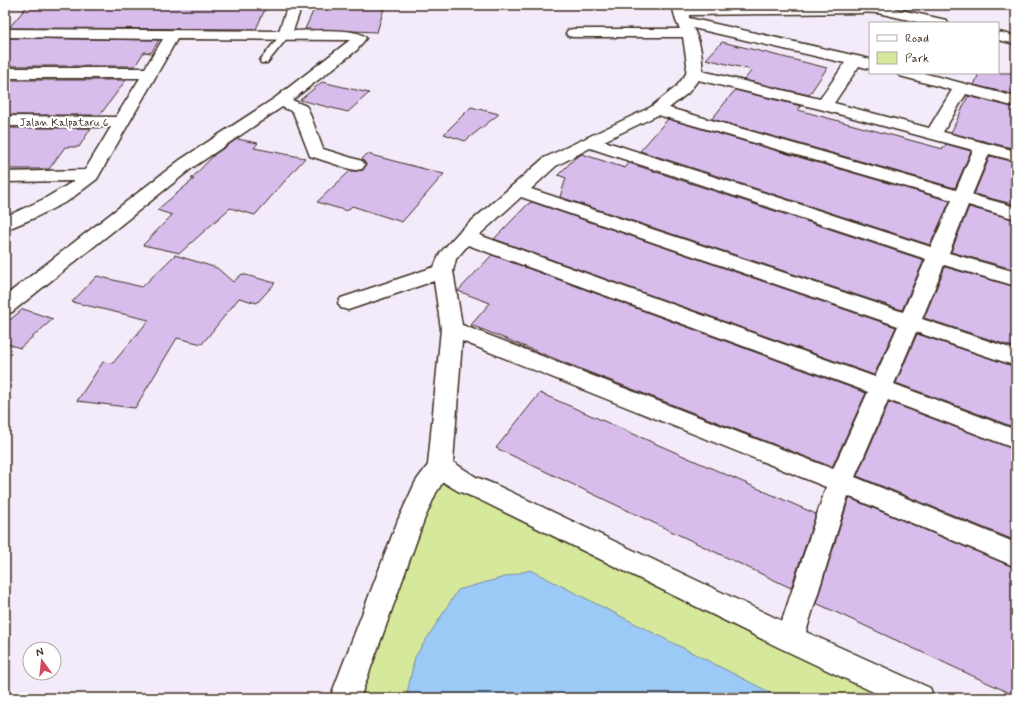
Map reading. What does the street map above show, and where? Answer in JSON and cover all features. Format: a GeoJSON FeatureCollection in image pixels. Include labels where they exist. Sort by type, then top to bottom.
{"type":"FeatureCollection","features":[{"type":"Feature","properties":{"kind":"street"},"geometry":{"type":"LineString","coordinates":[[285,35],[295,5]]}},
{"type":"Feature","properties":{"kind":"street"},"geometry":{"type":"LineString","coordinates":[[573,32],[762,7],[885,7],[937,22]]}},
{"type":"Feature","properties":{"kind":"street"},"geometry":{"type":"LineString","coordinates":[[683,17],[869,64]]}},
{"type":"Feature","properties":{"kind":"street"},"geometry":{"type":"LineString","coordinates":[[345,698],[411,520],[425,488],[440,467],[452,329],[443,271],[447,257],[465,237],[550,162],[657,110],[682,90],[694,74],[695,64],[683,17]]}},
{"type":"Feature","properties":{"kind":"street"},"geometry":{"type":"LineString","coordinates":[[5,33],[285,35],[351,36],[359,38],[352,47],[281,101],[186,164],[5,307]]}},
{"type":"Feature","properties":{"kind":"street"},"geometry":{"type":"LineString","coordinates":[[5,224],[71,192],[91,176],[172,35]]}},
{"type":"Feature","properties":{"kind":"street"},"geometry":{"type":"LineString","coordinates":[[999,36],[1016,40]]}},
{"type":"Feature","properties":{"kind":"street"},"geometry":{"type":"LineString","coordinates":[[824,105],[854,60]]}},
{"type":"Feature","properties":{"kind":"street"},"geometry":{"type":"LineString","coordinates":[[5,73],[150,73]]}},
{"type":"Feature","properties":{"kind":"street"},"geometry":{"type":"LineString","coordinates":[[694,74],[934,133],[983,148],[1016,156]]}},
{"type":"Feature","properties":{"kind":"street"},"geometry":{"type":"LineString","coordinates":[[909,74],[1016,102]]}},
{"type":"Feature","properties":{"kind":"street"},"geometry":{"type":"LineString","coordinates":[[934,133],[961,88]]}},
{"type":"Feature","properties":{"kind":"street"},"geometry":{"type":"LineString","coordinates":[[281,101],[300,110],[316,152],[356,165]]}},
{"type":"Feature","properties":{"kind":"street"},"geometry":{"type":"LineString","coordinates":[[657,110],[1016,213]]}},
{"type":"Feature","properties":{"kind":"street","name":"Jalan Kalpataru 6"},"geometry":{"type":"LineString","coordinates":[[5,121],[122,122]]}},
{"type":"Feature","properties":{"kind":"street"},"geometry":{"type":"LineString","coordinates":[[589,142],[937,256],[1016,279]]}},
{"type":"Feature","properties":{"kind":"street"},"geometry":{"type":"LineString","coordinates":[[790,639],[840,482],[910,322],[983,148]]}},
{"type":"Feature","properties":{"kind":"street"},"geometry":{"type":"LineString","coordinates":[[5,177],[91,176]]}},
{"type":"Feature","properties":{"kind":"street"},"geometry":{"type":"LineString","coordinates":[[517,190],[1016,358]]}},
{"type":"Feature","properties":{"kind":"street"},"geometry":{"type":"LineString","coordinates":[[465,237],[881,388],[1016,440]]}},
{"type":"Feature","properties":{"kind":"street"},"geometry":{"type":"LineString","coordinates":[[348,303],[443,271]]}},
{"type":"Feature","properties":{"kind":"street"},"geometry":{"type":"LineString","coordinates":[[452,329],[840,482],[1016,556]]}},
{"type":"Feature","properties":{"kind":"street"},"geometry":{"type":"LineString","coordinates":[[440,467],[467,484],[487,492],[790,639],[919,698]]}},
{"type":"Feature","properties":{"kind":"lane"},"geometry":{"type":"LineString","coordinates":[[264,61],[285,35]]}},
{"type":"Feature","properties":{"kind":"green space"},"geometry":{"type":"Polygon","coordinates":[[[440,467],[919,698],[345,698],[440,467]]]}},
{"type":"Feature","properties":{"kind":"water"},"geometry":{"type":"Polygon","coordinates":[[[530,570],[781,698],[406,698],[415,657],[458,590],[530,570]]]}},
{"type":"Feature","properties":{"kind":"building"},"geometry":{"type":"Polygon","coordinates":[[[28,5],[267,5],[256,29],[9,28],[28,5]]]}},
{"type":"Feature","properties":{"kind":"building"},"geometry":{"type":"Polygon","coordinates":[[[316,5],[385,5],[377,32],[305,29],[316,5]]]}},
{"type":"Feature","properties":{"kind":"building"},"geometry":{"type":"Polygon","coordinates":[[[5,38],[159,40],[151,53],[144,52],[135,66],[5,66],[5,38]]]}},
{"type":"Feature","properties":{"kind":"building"},"geometry":{"type":"Polygon","coordinates":[[[722,42],[827,68],[809,95],[744,80],[752,70],[706,59],[722,42]]]}},
{"type":"Feature","properties":{"kind":"building"},"geometry":{"type":"Polygon","coordinates":[[[1016,73],[1016,95],[974,85],[979,74],[1016,73]]]}},
{"type":"Feature","properties":{"kind":"building"},"geometry":{"type":"Polygon","coordinates":[[[5,80],[126,80],[100,115],[5,115],[5,80]]]}},
{"type":"Feature","properties":{"kind":"building"},"geometry":{"type":"Polygon","coordinates":[[[322,82],[369,93],[348,112],[300,100],[322,82]]]}},
{"type":"Feature","properties":{"kind":"building"},"geometry":{"type":"Polygon","coordinates":[[[735,90],[801,106],[798,110],[943,149],[946,144],[971,151],[955,188],[712,119],[735,90]]]}},
{"type":"Feature","properties":{"kind":"building"},"geometry":{"type":"Polygon","coordinates":[[[968,96],[1016,108],[1016,149],[951,133],[968,96]]]}},
{"type":"Feature","properties":{"kind":"building"},"geometry":{"type":"Polygon","coordinates":[[[471,107],[499,114],[465,141],[444,134],[471,107]]]}},
{"type":"Feature","properties":{"kind":"building"},"geometry":{"type":"Polygon","coordinates":[[[668,119],[950,201],[930,245],[640,151],[668,119]]]}},
{"type":"Feature","properties":{"kind":"building"},"geometry":{"type":"Polygon","coordinates":[[[5,128],[91,128],[79,147],[65,147],[49,169],[5,169],[5,128]]]}},
{"type":"Feature","properties":{"kind":"building"},"geometry":{"type":"Polygon","coordinates":[[[237,139],[258,143],[254,148],[305,158],[255,215],[230,208],[180,253],[143,245],[172,215],[157,210],[194,179],[191,179],[215,154],[237,139]]]}},
{"type":"Feature","properties":{"kind":"building"},"geometry":{"type":"Polygon","coordinates":[[[367,154],[444,174],[402,222],[352,206],[347,211],[317,202],[350,171],[363,170],[366,165],[362,159],[367,154]]]}},
{"type":"Feature","properties":{"kind":"building"},"geometry":{"type":"Polygon","coordinates":[[[582,154],[625,168],[629,163],[924,260],[902,310],[560,197],[566,178],[558,175],[575,158],[582,154]]]}},
{"type":"Feature","properties":{"kind":"building"},"geometry":{"type":"Polygon","coordinates":[[[990,156],[1016,162],[1016,205],[974,194],[990,156]]]}},
{"type":"Feature","properties":{"kind":"building"},"geometry":{"type":"Polygon","coordinates":[[[532,202],[896,327],[874,375],[494,239],[528,204],[532,202]]]}},
{"type":"Feature","properties":{"kind":"building"},"geometry":{"type":"Polygon","coordinates":[[[969,207],[1016,220],[1016,270],[951,252],[969,207]]]}},
{"type":"Feature","properties":{"kind":"building"},"geometry":{"type":"Polygon","coordinates":[[[175,255],[217,268],[233,282],[242,274],[275,283],[257,303],[239,298],[202,344],[177,338],[135,408],[77,401],[103,362],[113,363],[149,320],[72,302],[97,276],[142,287],[175,255]]]}},
{"type":"Feature","properties":{"kind":"building"},"geometry":{"type":"Polygon","coordinates":[[[492,255],[866,393],[832,467],[471,325],[490,303],[458,291],[492,255]]]}},
{"type":"Feature","properties":{"kind":"building"},"geometry":{"type":"Polygon","coordinates":[[[945,267],[1016,287],[1016,348],[924,318],[945,267]]]}},
{"type":"Feature","properties":{"kind":"building"},"geometry":{"type":"Polygon","coordinates":[[[23,309],[53,319],[20,348],[5,343],[5,324],[23,309]]]}},
{"type":"Feature","properties":{"kind":"building"},"geometry":{"type":"Polygon","coordinates":[[[917,334],[1016,367],[1016,428],[896,383],[917,334]]]}},
{"type":"Feature","properties":{"kind":"building"},"geometry":{"type":"Polygon","coordinates":[[[540,393],[816,514],[791,588],[496,448],[540,393]]]}},
{"type":"Feature","properties":{"kind":"building"},"geometry":{"type":"Polygon","coordinates":[[[889,402],[1016,450],[1016,541],[857,476],[889,402]]]}},
{"type":"Feature","properties":{"kind":"building"},"geometry":{"type":"Polygon","coordinates":[[[849,498],[1016,568],[1016,696],[816,603],[849,498]]]}}]}
